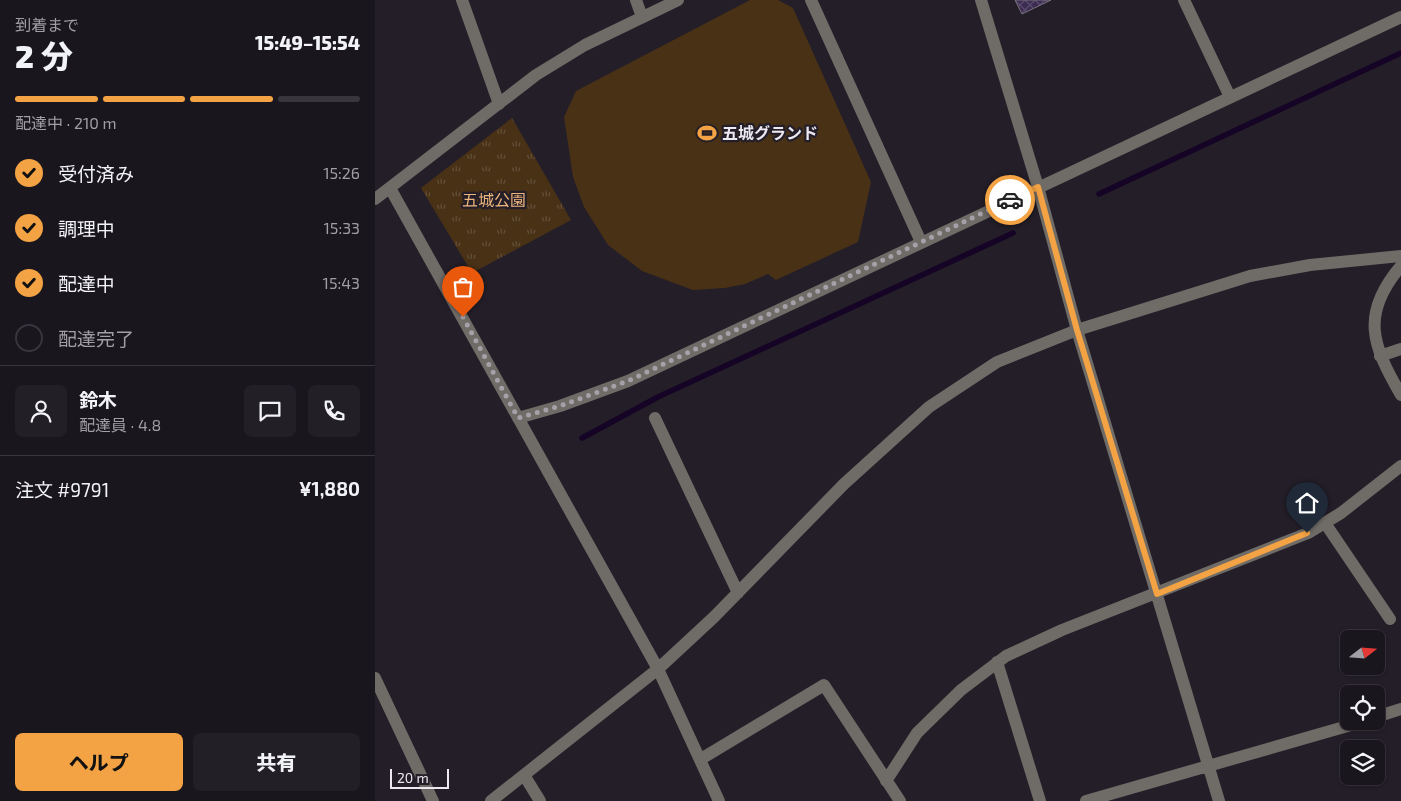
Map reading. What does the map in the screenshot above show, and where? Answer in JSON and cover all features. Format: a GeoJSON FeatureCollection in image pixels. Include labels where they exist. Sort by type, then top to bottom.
{"type":"FeatureCollection","features":[{"type":"Feature","properties":{"kind":"street"},"geometry":{"type":"LineString","coordinates":[[462,0],[499,104]]}},
{"type":"Feature","properties":{"kind":"street"},"geometry":{"type":"LineString","coordinates":[[636,0],[642,18]]}},
{"type":"Feature","properties":{"kind":"street"},"geometry":{"type":"LineString","coordinates":[[375,199],[536,74],[585,45],[678,0]]}},
{"type":"Feature","properties":{"kind":"street"},"geometry":{"type":"LineString","coordinates":[[811,0],[921,242]]}},
{"type":"Feature","properties":{"kind":"street"},"geometry":{"type":"LineString","coordinates":[[981,0],[1038,187],[1077,330],[1219,801]]}},
{"type":"Feature","properties":{"kind":"street"},"geometry":{"type":"LineString","coordinates":[[1184,0],[1230,97]]}},
{"type":"Feature","properties":{"kind":"street"},"geometry":{"type":"LineString","coordinates":[[518,418],[560,406],[628,381],[1401,17]]}},
{"type":"Feature","properties":{"kind":"street"},"geometry":{"type":"LineString","coordinates":[[390,188],[658,670],[719,801]]}},
{"type":"Feature","properties":{"kind":"street"},"geometry":{"type":"LineString","coordinates":[[491,801],[658,670],[738,593],[844,484],[929,406],[997,362],[1077,330],[1250,276],[1310,264],[1401,256]]}},
{"type":"Feature","properties":{"kind":"street"},"geometry":{"type":"LineString","coordinates":[[1401,266],[1383,293],[1373,320],[1380,356],[1401,394]]}},
{"type":"Feature","properties":{"kind":"street"},"geometry":{"type":"LineString","coordinates":[[1380,356],[1401,349]]}},
{"type":"Feature","properties":{"kind":"street"},"geometry":{"type":"LineString","coordinates":[[655,418],[738,593]]}},
{"type":"Feature","properties":{"kind":"street"},"geometry":{"type":"LineString","coordinates":[[886,781],[917,733],[961,690],[1006,656],[1062,630],[1307,533],[1341,513],[1401,466]]}},
{"type":"Feature","properties":{"kind":"street"},"geometry":{"type":"LineString","coordinates":[[1325,523],[1390,620]]}},
{"type":"Feature","properties":{"kind":"street"},"geometry":{"type":"LineString","coordinates":[[997,662],[1040,801]]}},
{"type":"Feature","properties":{"kind":"street"},"geometry":{"type":"LineString","coordinates":[[375,678],[433,801]]}},
{"type":"Feature","properties":{"kind":"street"},"geometry":{"type":"LineString","coordinates":[[701,759],[824,685],[900,801]]}},
{"type":"Feature","properties":{"kind":"street"},"geometry":{"type":"LineString","coordinates":[[1385,714],[1401,709]]}},
{"type":"Feature","properties":{"kind":"street"},"geometry":{"type":"LineString","coordinates":[[1085,801],[1340,728]]}},
{"type":"Feature","properties":{"kind":"street"},"geometry":{"type":"LineString","coordinates":[[524,775],[540,801]]}},
{"type":"Feature","properties":{"kind":"green space","name":"五城グランド"},"geometry":{"type":"Polygon","coordinates":[[[750,0],[778,0],[793,8],[871,182],[858,242],[776,280],[768,274],[745,284],[725,288],[693,290],[642,271],[608,245],[584,207],[573,177],[564,117],[576,91],[750,0]]]}},
{"type":"Feature","properties":{"kind":"green space","name":"五城公園"},"geometry":{"type":"Polygon","coordinates":[[[512,118],[571,220],[472,273],[421,188],[512,118]]]}},
{"type":"Feature","properties":{"kind":"building"},"geometry":{"type":"Polygon","coordinates":[[[1015,0],[1051,0],[1022,14],[1015,0]]]}},
{"type":"Feature","properties":{"kind":"waterway"},"geometry":{"type":"LineString","coordinates":[[1099,194],[1401,53]]}},
{"type":"Feature","properties":{"kind":"waterway"},"geometry":{"type":"LineString","coordinates":[[582,438],[658,397],[1013,233]]}},
{"type":"Feature","properties":{"kind":"way so far"},"geometry":{"type":"LineString","coordinates":[[463,317],[518,418],[560,406],[628,381],[1010,200]]}},
{"type":"Feature","properties":{"kind":"place","name":"五城グランド"},"geometry":{"type":"Point","coordinates":[707,133]}},
{"type":"Feature","properties":{"kind":"route"},"geometry":{"type":"LineString","coordinates":[[1010,200],[1038,187],[1077,330],[1157,594],[1307,533]]}}]}
